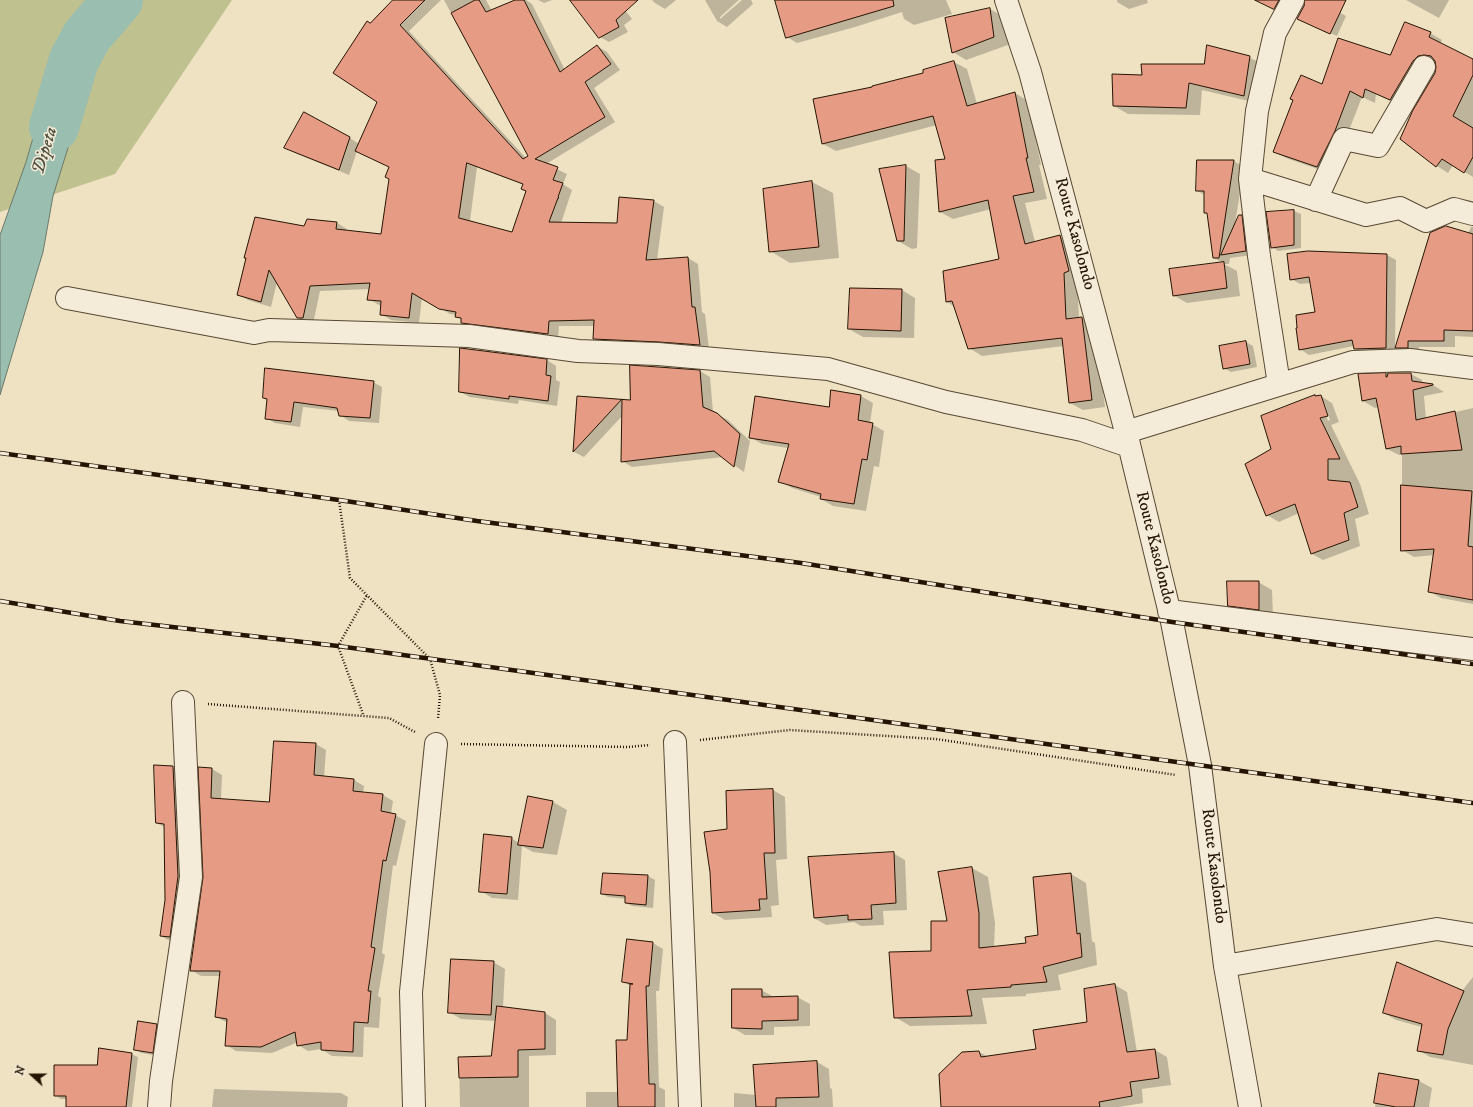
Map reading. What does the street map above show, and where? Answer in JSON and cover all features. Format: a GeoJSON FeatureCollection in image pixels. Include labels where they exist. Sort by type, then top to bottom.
{"type":"FeatureCollection","features":[{"type":"Feature","properties":{"kind":"street","name":"Route Kasolondo"},"geometry":{"type":"LineString","coordinates":[[1006,0],[1030,72],[1128,439],[1169,611],[1200,765],[1225,966],[1250,1107]]}},
{"type":"Feature","properties":{"kind":"street"},"geometry":{"type":"LineString","coordinates":[[1279,384],[1259,256],[1250,179],[1257,111],[1273,41],[1275,33],[1293,0]]}},
{"type":"Feature","properties":{"kind":"street"},"geometry":{"type":"LineString","coordinates":[[1316,200],[1344,139],[1378,146],[1424,67]]}},
{"type":"Feature","properties":{"kind":"street"},"geometry":{"type":"LineString","coordinates":[[1250,179],[1366,215],[1400,208],[1426,221],[1454,210],[1473,214]]}},
{"type":"Feature","properties":{"kind":"street"},"geometry":{"type":"LineString","coordinates":[[67,298],[254,333],[270,330],[469,336],[578,351],[658,354],[828,369],[946,402],[1128,439],[1279,384],[1353,362],[1410,360],[1473,368]]}},
{"type":"Feature","properties":{"kind":"street"},"geometry":{"type":"LineString","coordinates":[[1169,611],[1473,649]]}},
{"type":"Feature","properties":{"kind":"street"},"geometry":{"type":"LineString","coordinates":[[159,1107],[161,1081],[191,877],[183,702]]}},
{"type":"Feature","properties":{"kind":"street"},"geometry":{"type":"LineString","coordinates":[[675,742],[690,1107]]}},
{"type":"Feature","properties":{"kind":"street"},"geometry":{"type":"LineString","coordinates":[[414,1107],[411,992],[436,744]]}},
{"type":"Feature","properties":{"kind":"street"},"geometry":{"type":"LineString","coordinates":[[1225,966],[1437,929],[1473,935]]}},
{"type":"Feature","properties":{"kind":"path"},"geometry":{"type":"LineString","coordinates":[[339,500],[350,578],[430,659],[440,695],[436,744]]}},
{"type":"Feature","properties":{"kind":"path"},"geometry":{"type":"LineString","coordinates":[[363,715],[338,646],[367,595]]}},
{"type":"Feature","properties":{"kind":"green space"},"geometry":{"type":"Polygon","coordinates":[[[0,0],[232,0],[115,174],[0,212],[0,0]]]}},
{"type":"Feature","properties":{"kind":"water"},"geometry":{"type":"Polygon","coordinates":[[[74,60],[72,135],[53,196],[43,252],[0,395],[0,235],[26,162],[37,124],[74,60]]]}},
{"type":"Feature","properties":{"kind":"building"},"geometry":{"type":"Polygon","coordinates":[[[393,0],[425,0],[400,25],[523,159],[528,156],[451,13],[475,0],[479,0],[486,12],[515,0],[524,0],[560,72],[597,45],[611,64],[585,82],[605,117],[535,159],[558,167],[553,180],[563,183],[558,197],[559,198],[549,222],[617,223],[619,197],[654,200],[646,260],[688,257],[692,307],[695,307],[700,345],[593,339],[594,320],[549,321],[548,334],[461,323],[461,318],[455,317],[456,312],[439,309],[412,293],[409,318],[380,315],[381,301],[367,300],[370,283],[310,286],[303,318],[297,318],[269,270],[261,302],[237,295],[246,258],[244,258],[255,217],[304,226],[307,219],[337,222],[336,229],[381,234],[389,179],[385,177],[389,167],[355,151],[377,102],[333,73],[367,21],[370,23],[393,0]],[[467,163],[459,218],[512,232],[526,191],[521,189],[523,184],[467,163]]]}},
{"type":"Feature","properties":{"kind":"building"},"geometry":{"type":"Polygon","coordinates":[[[570,0],[638,0],[616,20],[619,27],[599,38],[570,0]]]}},
{"type":"Feature","properties":{"kind":"building"},"geometry":{"type":"Polygon","coordinates":[[[775,0],[893,0],[894,6],[786,38],[775,0]]]}},
{"type":"Feature","properties":{"kind":"building"},"geometry":{"type":"Polygon","coordinates":[[[1255,0],[1279,0],[1274,9],[1255,0]]]}},
{"type":"Feature","properties":{"kind":"building"},"geometry":{"type":"Polygon","coordinates":[[[1305,0],[1346,0],[1330,34],[1297,19],[1304,6],[1305,0]]]}},
{"type":"Feature","properties":{"kind":"building"},"geometry":{"type":"Polygon","coordinates":[[[990,8],[994,37],[952,53],[945,18],[990,8]]]}},
{"type":"Feature","properties":{"kind":"building"},"geometry":{"type":"Polygon","coordinates":[[[1405,22],[1431,32],[1429,37],[1473,59],[1473,75],[1453,116],[1473,128],[1473,157],[1464,173],[1442,159],[1436,167],[1400,139],[1413,110],[1435,73],[1435,61],[1431,56],[1424,55],[1418,56],[1413,61],[1390,100],[1365,89],[1363,98],[1350,91],[1335,131],[1317,167],[1273,152],[1293,100],[1290,99],[1301,75],[1322,84],[1338,38],[1390,55],[1405,22]]]}},
{"type":"Feature","properties":{"kind":"building"},"geometry":{"type":"Polygon","coordinates":[[[1207,45],[1250,56],[1244,96],[1189,83],[1186,108],[1113,106],[1112,74],[1142,75],[1141,64],[1204,64],[1207,45]]]}},
{"type":"Feature","properties":{"kind":"building"},"geometry":{"type":"Polygon","coordinates":[[[954,61],[967,106],[1015,92],[1028,158],[1026,158],[1034,192],[1013,196],[1025,244],[1060,235],[1069,271],[1064,273],[1066,319],[1082,317],[1092,400],[1069,403],[1062,338],[968,349],[952,301],[946,302],[943,271],[999,259],[988,200],[939,212],[935,160],[945,159],[933,116],[822,144],[813,99],[872,87],[923,73],[923,70],[954,61]]]}},
{"type":"Feature","properties":{"kind":"building"},"geometry":{"type":"Polygon","coordinates":[[[304,112],[350,137],[339,170],[284,148],[304,112]]]}},
{"type":"Feature","properties":{"kind":"building"},"geometry":{"type":"Polygon","coordinates":[[[1197,160],[1234,160],[1219,258],[1213,258],[1207,213],[1204,213],[1204,191],[1196,191],[1197,160]]]}},
{"type":"Feature","properties":{"kind":"building"},"geometry":{"type":"Polygon","coordinates":[[[906,165],[904,241],[897,241],[879,169],[906,165]]]}},
{"type":"Feature","properties":{"kind":"building"},"geometry":{"type":"Polygon","coordinates":[[[812,181],[819,247],[769,252],[763,189],[812,181]]]}},
{"type":"Feature","properties":{"kind":"building"},"geometry":{"type":"Polygon","coordinates":[[[1294,210],[1294,245],[1271,248],[1266,212],[1294,210]]]}},
{"type":"Feature","properties":{"kind":"building"},"geometry":{"type":"Polygon","coordinates":[[[1239,215],[1242,215],[1246,251],[1221,255],[1239,215]]]}},
{"type":"Feature","properties":{"kind":"building"},"geometry":{"type":"Polygon","coordinates":[[[1446,226],[1473,234],[1473,331],[1444,330],[1444,341],[1408,341],[1408,348],[1395,348],[1430,233],[1446,226]]]}},
{"type":"Feature","properties":{"kind":"building"},"geometry":{"type":"Polygon","coordinates":[[[1308,251],[1387,254],[1386,348],[1354,349],[1352,340],[1299,350],[1296,315],[1315,312],[1309,277],[1290,280],[1287,254],[1308,251]]]}},
{"type":"Feature","properties":{"kind":"building"},"geometry":{"type":"Polygon","coordinates":[[[1224,262],[1227,288],[1173,296],[1169,269],[1224,262]]]}},
{"type":"Feature","properties":{"kind":"building"},"geometry":{"type":"Polygon","coordinates":[[[850,288],[902,289],[901,331],[848,329],[850,288]]]}},
{"type":"Feature","properties":{"kind":"building"},"geometry":{"type":"Polygon","coordinates":[[[1246,341],[1250,364],[1223,369],[1219,346],[1246,341]]]}},
{"type":"Feature","properties":{"kind":"building"},"geometry":{"type":"Polygon","coordinates":[[[460,348],[547,359],[546,375],[551,376],[548,401],[509,396],[509,399],[459,392],[460,348]]]}},
{"type":"Feature","properties":{"kind":"building"},"geometry":{"type":"Polygon","coordinates":[[[630,365],[700,370],[703,407],[717,413],[740,434],[734,467],[714,451],[621,462],[622,399],[630,400],[630,365]]]}},
{"type":"Feature","properties":{"kind":"building"},"geometry":{"type":"Polygon","coordinates":[[[265,368],[374,381],[370,418],[339,416],[337,408],[294,402],[291,422],[265,419],[267,399],[263,398],[265,368]]]}},
{"type":"Feature","properties":{"kind":"building"},"geometry":{"type":"Polygon","coordinates":[[[1386,373],[1387,377],[1388,373],[1411,373],[1412,381],[1433,384],[1413,390],[1416,420],[1455,411],[1462,450],[1401,454],[1401,446],[1386,449],[1376,398],[1362,401],[1358,374],[1386,373]]]}},
{"type":"Feature","properties":{"kind":"building"},"geometry":{"type":"Polygon","coordinates":[[[831,390],[861,395],[858,420],[873,423],[867,460],[862,459],[854,504],[820,499],[821,494],[778,482],[789,444],[749,438],[755,396],[829,407],[831,390]]]}},
{"type":"Feature","properties":{"kind":"building"},"geometry":{"type":"Polygon","coordinates":[[[1315,395],[1321,395],[1328,416],[1320,418],[1340,459],[1328,459],[1328,480],[1350,482],[1358,507],[1344,513],[1349,540],[1311,554],[1295,504],[1266,516],[1245,464],[1271,449],[1261,416],[1315,395]]]}},
{"type":"Feature","properties":{"kind":"building"},"geometry":{"type":"Polygon","coordinates":[[[577,396],[622,399],[573,452],[577,396]]]}},
{"type":"Feature","properties":{"kind":"building"},"geometry":{"type":"Polygon","coordinates":[[[1401,485],[1472,491],[1468,546],[1473,547],[1473,600],[1428,592],[1434,549],[1401,551],[1401,485]]]}},
{"type":"Feature","properties":{"kind":"building"},"geometry":{"type":"Polygon","coordinates":[[[1227,581],[1259,581],[1259,610],[1228,606],[1227,581]]]}},
{"type":"Feature","properties":{"kind":"building"},"geometry":{"type":"Polygon","coordinates":[[[274,741],[316,743],[314,775],[354,779],[353,791],[383,794],[381,811],[396,814],[386,861],[383,860],[371,947],[375,948],[368,991],[371,991],[368,1023],[354,1022],[353,1052],[321,1050],[321,1042],[297,1046],[295,1032],[261,1047],[225,1046],[227,1019],[215,1017],[220,971],[190,971],[203,877],[198,767],[212,768],[211,798],[269,802],[274,741]]]}},
{"type":"Feature","properties":{"kind":"building"},"geometry":{"type":"Polygon","coordinates":[[[154,765],[173,766],[178,876],[170,937],[160,936],[165,900],[164,824],[156,823],[154,765]]]}},
{"type":"Feature","properties":{"kind":"building"},"geometry":{"type":"Polygon","coordinates":[[[773,789],[775,853],[764,853],[767,899],[759,899],[760,910],[712,913],[710,872],[704,832],[727,829],[726,791],[773,789]]]}},
{"type":"Feature","properties":{"kind":"building"},"geometry":{"type":"Polygon","coordinates":[[[528,796],[553,801],[543,848],[518,845],[528,796]]]}},
{"type":"Feature","properties":{"kind":"building"},"geometry":{"type":"Polygon","coordinates":[[[484,834],[512,837],[507,894],[479,892],[484,834]]]}},
{"type":"Feature","properties":{"kind":"building"},"geometry":{"type":"Polygon","coordinates":[[[894,852],[896,903],[871,905],[872,919],[848,920],[848,915],[814,918],[808,857],[894,852]]]}},
{"type":"Feature","properties":{"kind":"building"},"geometry":{"type":"Polygon","coordinates":[[[972,867],[979,913],[979,948],[1026,943],[1025,937],[1038,935],[1033,877],[1071,873],[1077,934],[1080,933],[1082,957],[1043,967],[1047,982],[1011,985],[1011,987],[967,990],[972,1016],[894,1018],[889,952],[931,951],[931,921],[947,921],[938,872],[972,867]]]}},
{"type":"Feature","properties":{"kind":"building"},"geometry":{"type":"Polygon","coordinates":[[[603,873],[648,875],[646,905],[625,903],[625,896],[601,894],[603,873]]]}},
{"type":"Feature","properties":{"kind":"building"},"geometry":{"type":"Polygon","coordinates":[[[627,939],[653,942],[649,986],[646,986],[649,1084],[655,1084],[655,1107],[618,1107],[616,1040],[627,1040],[630,984],[633,984],[622,982],[627,939]]]}},
{"type":"Feature","properties":{"kind":"building"},"geometry":{"type":"Polygon","coordinates":[[[451,959],[494,961],[491,1015],[448,1013],[451,959]]]}},
{"type":"Feature","properties":{"kind":"building"},"geometry":{"type":"Polygon","coordinates":[[[1397,962],[1464,991],[1448,1029],[1443,1055],[1417,1051],[1422,1024],[1383,1013],[1397,962]]]}},
{"type":"Feature","properties":{"kind":"building"},"geometry":{"type":"Polygon","coordinates":[[[1115,984],[1127,1052],[1155,1049],[1159,1078],[1130,1082],[1132,1096],[1099,1102],[1100,1107],[941,1107],[939,1074],[962,1052],[979,1051],[981,1057],[1036,1049],[1033,1030],[1087,1022],[1084,989],[1115,984]]]}},
{"type":"Feature","properties":{"kind":"building"},"geometry":{"type":"Polygon","coordinates":[[[732,989],[762,989],[762,997],[798,996],[798,1020],[762,1021],[762,1029],[732,1028],[732,989]]]}},
{"type":"Feature","properties":{"kind":"building"},"geometry":{"type":"Polygon","coordinates":[[[497,1006],[545,1012],[545,1049],[518,1050],[518,1077],[459,1078],[458,1057],[491,1056],[497,1006]]]}},
{"type":"Feature","properties":{"kind":"building"},"geometry":{"type":"Polygon","coordinates":[[[138,1021],[157,1024],[153,1053],[134,1050],[138,1021]]]}},
{"type":"Feature","properties":{"kind":"building"},"geometry":{"type":"Polygon","coordinates":[[[99,1048],[132,1053],[126,1107],[66,1107],[66,1096],[54,1096],[54,1065],[97,1065],[99,1048]]]}},
{"type":"Feature","properties":{"kind":"building"},"geometry":{"type":"Polygon","coordinates":[[[817,1061],[819,1097],[776,1098],[776,1107],[756,1107],[753,1065],[817,1061]]]}},
{"type":"Feature","properties":{"kind":"building"},"geometry":{"type":"Polygon","coordinates":[[[1379,1073],[1419,1080],[1414,1107],[1396,1107],[1374,1103],[1379,1073]]]}},
{"type":"Feature","properties":{"kind":"waterway","name":"Dipeta"},"geometry":{"type":"LineString","coordinates":[[54,127],[74,60],[87,36],[118,0]]}},
{"type":"Feature","properties":{"kind":"railway"},"geometry":{"type":"LineString","coordinates":[[0,453],[339,500],[477,521],[801,563],[1172,622],[1473,664]]}},
{"type":"Feature","properties":{"kind":"railway"},"geometry":{"type":"LineString","coordinates":[[0,601],[120,621],[338,646],[1473,803]]}}]}
